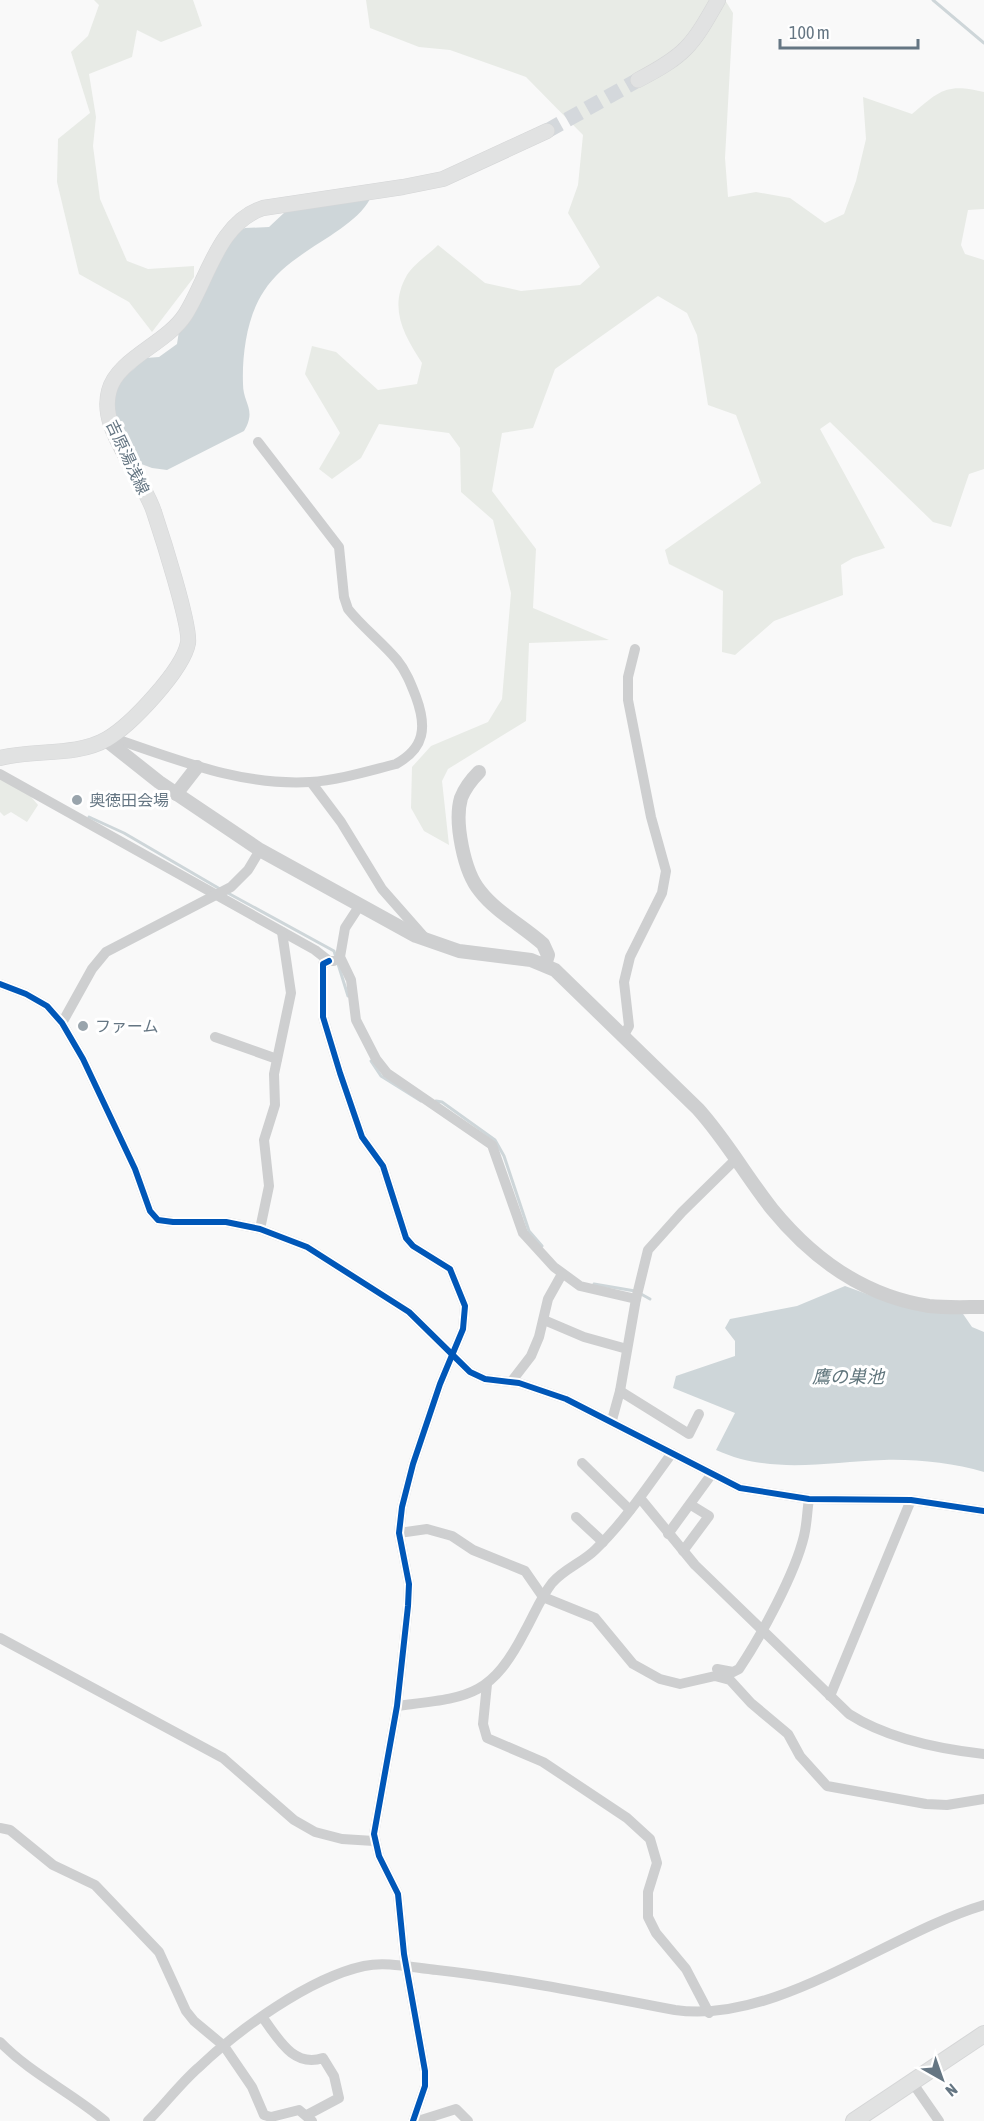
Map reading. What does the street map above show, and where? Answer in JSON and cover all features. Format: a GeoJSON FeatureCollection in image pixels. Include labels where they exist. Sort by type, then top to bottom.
{"type":"FeatureCollection","features":[{"type":"Feature","properties":{"kind":"main road"},"geometry":{"type":"LineString","coordinates":[[638,80],[669,64],[686,50],[718,0]]}},
{"type":"Feature","properties":{"kind":"main road","name":"吉原湯浅線"},"geometry":{"type":"LineString","coordinates":[[0,758],[82,747],[108,738],[129,721],[172,675],[184,657],[189,641],[186,622],[153,510],[107,418],[109,391],[116,373],[166,337],[184,316],[232,227],[250,213],[443,179],[547,131]]}},
{"type":"Feature","properties":{"kind":"main road"},"geometry":{"type":"LineString","coordinates":[[854,2121],[984,2034]]}},
{"type":"Feature","properties":{"kind":"street"},"geometry":{"type":"LineString","coordinates":[[108,738],[230,777],[311,782],[396,764],[408,758],[421,740],[424,731],[422,714],[405,671],[348,609],[344,597],[339,547],[258,442]]}},
{"type":"Feature","properties":{"kind":"street"},"geometry":{"type":"LineString","coordinates":[[624,1035],[629,1026],[624,982],[630,957],[662,893],[666,872],[651,817],[628,700],[628,677],[635,649]]}},
{"type":"Feature","properties":{"kind":"street"},"geometry":{"type":"LineString","coordinates":[[108,738],[176,794],[260,850],[428,941],[459,951],[531,960],[545,965],[571,983],[718,1131],[772,1208],[801,1241],[830,1266],[887,1295],[929,1306],[984,1308]]}},
{"type":"Feature","properties":{"kind":"street"},"geometry":{"type":"LineString","coordinates":[[176,794],[197,767]]}},
{"type":"Feature","properties":{"kind":"street"},"geometry":{"type":"LineString","coordinates":[[479,772],[467,785],[460,805],[461,832],[469,872],[483,895],[543,944],[548,955],[545,965]]}},
{"type":"Feature","properties":{"kind":"street"},"geometry":{"type":"LineString","coordinates":[[0,774],[282,932],[329,961],[336,961],[340,957]]}},
{"type":"Feature","properties":{"kind":"street"},"geometry":{"type":"LineString","coordinates":[[311,782],[341,822],[382,889],[428,941]]}},
{"type":"Feature","properties":{"kind":"street"},"geometry":{"type":"LineString","coordinates":[[62,1023],[92,969],[106,952],[216,895],[242,877],[260,850]]}},
{"type":"Feature","properties":{"kind":"street"},"geometry":{"type":"LineString","coordinates":[[360,905],[345,928],[340,957],[351,980],[356,1020],[376,1059],[387,1073],[492,1145],[523,1233],[562,1275],[580,1286],[636,1299]]}},
{"type":"Feature","properties":{"kind":"street"},"geometry":{"type":"LineString","coordinates":[[260,1229],[269,1186],[263,1146],[275,1105],[277,1059],[291,993],[282,932]]}},
{"type":"Feature","properties":{"kind":"street"},"geometry":{"type":"LineString","coordinates":[[329,961],[324,964],[323,971],[323,1017],[362,1137],[383,1166],[406,1238],[413,1246],[450,1269],[465,1306],[463,1329],[453,1358],[440,1384],[413,1464],[402,1506],[399,1533],[409,1584],[397,1706],[374,1841],[398,1894],[406,1967],[425,2071],[425,2086],[416,2121]]}},
{"type":"Feature","properties":{"kind":"street"},"geometry":{"type":"LineString","coordinates":[[0,984],[26,994],[46,1006],[62,1023],[83,1059],[130,1159],[152,1215],[162,1221],[226,1222],[260,1229],[307,1247],[409,1312],[453,1358],[470,1372],[485,1379],[511,1382],[566,1399],[612,1420],[711,1475],[740,1488],[808,1498],[911,1500],[984,1511]]}},
{"type":"Feature","properties":{"kind":"street"},"geometry":{"type":"LineString","coordinates":[[215,1037],[277,1059]]}},
{"type":"Feature","properties":{"kind":"street"},"geometry":{"type":"LineString","coordinates":[[612,1420],[620,1391],[636,1299],[648,1250],[682,1212],[736,1159]]}},
{"type":"Feature","properties":{"kind":"street"},"geometry":{"type":"LineString","coordinates":[[511,1382],[531,1356],[544,1320],[548,1299],[562,1275]]}},
{"type":"Feature","properties":{"kind":"street"},"geometry":{"type":"LineString","coordinates":[[544,1320],[584,1337],[627,1349]]}},
{"type":"Feature","properties":{"kind":"street"},"geometry":{"type":"LineString","coordinates":[[620,1391],[689,1434],[699,1414]]}},
{"type":"Feature","properties":{"kind":"street"},"geometry":{"type":"LineString","coordinates":[[397,1706],[448,1700],[472,1693],[499,1675],[512,1658],[553,1582],[603,1542],[640,1498],[672,1453]]}},
{"type":"Feature","properties":{"kind":"street"},"geometry":{"type":"LineString","coordinates":[[582,1463],[630,1510]]}},
{"type":"Feature","properties":{"kind":"street"},"geometry":{"type":"LineString","coordinates":[[668,1534],[711,1475]]}},
{"type":"Feature","properties":{"kind":"street"},"geometry":{"type":"LineString","coordinates":[[640,1498],[684,1551],[849,1714],[863,1723],[946,1750],[984,1754]]}},
{"type":"Feature","properties":{"kind":"street"},"geometry":{"type":"LineString","coordinates":[[702,1679],[709,1670],[735,1672],[763,1630],[799,1552],[805,1534],[808,1498]]}},
{"type":"Feature","properties":{"kind":"street"},"geometry":{"type":"LineString","coordinates":[[830,1696],[911,1500]]}},
{"type":"Feature","properties":{"kind":"street"},"geometry":{"type":"LineString","coordinates":[[684,1551],[709,1516],[691,1505]]}},
{"type":"Feature","properties":{"kind":"street"},"geometry":{"type":"LineString","coordinates":[[576,1517],[603,1542]]}},
{"type":"Feature","properties":{"kind":"street"},"geometry":{"type":"LineString","coordinates":[[399,1533],[427,1529],[452,1536],[473,1551],[525,1571],[543,1597],[595,1618],[633,1664],[643,1671],[675,1684],[719,1676],[730,1680],[751,1703],[789,1734],[800,1756],[827,1786],[926,1804],[947,1805],[984,1799]]}},
{"type":"Feature","properties":{"kind":"street"},"geometry":{"type":"LineString","coordinates":[[0,1638],[223,1758],[294,1820],[315,1832],[342,1839],[374,1841]]}},
{"type":"Feature","properties":{"kind":"street"},"geometry":{"type":"LineString","coordinates":[[487,1684],[483,1724],[487,1738],[543,1762],[632,1822],[650,1839],[657,1863],[648,1892],[648,1917],[656,1933],[686,1969],[709,2013]]}},
{"type":"Feature","properties":{"kind":"street"},"geometry":{"type":"LineString","coordinates":[[0,1828],[10,1830],[53,1865],[95,1885],[159,1952],[186,2011],[194,2021],[224,2046],[252,2087],[264,2115],[271,2117],[299,2110],[309,2118],[339,2098],[334,2076],[323,2058],[309,2061],[290,2053],[263,2018]]}},
{"type":"Feature","properties":{"kind":"street"},"geometry":{"type":"LineString","coordinates":[[148,2121],[197,2068],[290,1998],[345,1972],[370,1965],[472,1974],[675,2010],[709,2013],[762,2001],[828,1974],[955,1913],[984,1905]]}},
{"type":"Feature","properties":{"kind":"street"},"geometry":{"type":"LineString","coordinates":[[0,2042],[18,2061],[105,2121]]}},
{"type":"Feature","properties":{"kind":"street"},"geometry":{"type":"LineString","coordinates":[[912,2082],[939,2121]]}},
{"type":"Feature","properties":{"kind":"street"},"geometry":{"type":"LineString","coordinates":[[416,2121],[456,2109],[468,2121]]}},
{"type":"Feature","properties":{"kind":"shaded area"},"geometry":{"type":"Polygon","coordinates":[[[94,0],[193,0],[202,26],[161,42],[137,30],[132,57],[89,74],[96,117],[93,146],[100,199],[127,261],[148,269],[194,266],[194,277],[152,332],[129,302],[79,274],[57,182],[58,139],[90,113],[71,52],[88,36],[99,5],[94,0]]]}},
{"type":"Feature","properties":{"kind":"shaded area"},"geometry":{"type":"Polygon","coordinates":[[[366,0],[725,0],[733,13],[725,158],[728,197],[756,192],[790,198],[825,223],[844,214],[856,181],[866,139],[863,97],[912,114],[937,94],[945,91],[961,88],[984,92],[984,209],[968,210],[961,245],[965,254],[984,260],[984,469],[969,474],[951,527],[933,522],[830,422],[820,429],[885,548],[853,558],[841,565],[843,595],[774,621],[735,655],[722,652],[723,591],[669,564],[665,550],[761,483],[736,415],[708,405],[697,335],[687,313],[658,296],[555,369],[533,428],[502,433],[492,491],[536,549],[533,608],[609,640],[529,643],[526,721],[448,769],[442,781],[449,845],[424,831],[411,808],[412,767],[431,746],[488,722],[502,699],[511,593],[493,520],[461,492],[460,448],[449,433],[379,424],[361,458],[332,479],[319,469],[340,433],[305,374],[312,346],[336,352],[378,390],[417,384],[422,363],[404,332],[399,299],[401,287],[407,275],[438,245],[485,283],[521,291],[580,285],[600,267],[568,213],[578,185],[583,135],[526,77],[450,50],[419,47],[370,28],[366,0]]]}},
{"type":"Feature","properties":{"kind":"shaded area"},"geometry":{"type":"Polygon","coordinates":[[[0,777],[26,791],[38,805],[27,822],[11,812],[4,816],[0,812],[0,777]]]}},
{"type":"Feature","properties":{"kind":"water"},"geometry":{"type":"Polygon","coordinates":[[[370,199],[349,222],[289,264],[275,277],[258,301],[253,312],[243,360],[243,384],[249,412],[248,423],[244,431],[167,470],[152,468],[136,462],[109,410],[111,389],[146,358],[159,357],[177,344],[179,331],[232,235],[245,228],[269,227],[285,212],[370,199]]]}},
{"type":"Feature","properties":{"kind":"water","name":"鷹の巣池"},"geometry":{"type":"Polygon","coordinates":[[[845,1286],[886,1301],[961,1311],[972,1327],[984,1332],[984,1472],[947,1464],[909,1460],[778,1465],[737,1458],[716,1450],[735,1413],[673,1388],[676,1376],[735,1356],[735,1341],[725,1328],[730,1319],[797,1306],[845,1286]]]}},
{"type":"Feature","properties":{"kind":"waterway"},"geometry":{"type":"LineString","coordinates":[[933,0],[984,43]]}},
{"type":"Feature","properties":{"kind":"waterway"},"geometry":{"type":"LineString","coordinates":[[89,817],[124,833],[220,889]]}},
{"type":"Feature","properties":{"kind":"waterway"},"geometry":{"type":"LineString","coordinates":[[226,892],[334,951],[348,996]]}},
{"type":"Feature","properties":{"kind":"waterway"},"geometry":{"type":"LineString","coordinates":[[371,1061],[381,1076],[421,1101]]}},
{"type":"Feature","properties":{"kind":"waterway"},"geometry":{"type":"LineString","coordinates":[[436,1101],[442,1102],[495,1140],[504,1156],[529,1231],[542,1246]]}},
{"type":"Feature","properties":{"kind":"waterway"},"geometry":{"type":"LineString","coordinates":[[594,1284],[635,1291]]}},
{"type":"Feature","properties":{"kind":"waterway"},"geometry":{"type":"LineString","coordinates":[[641,1294],[650,1299]]}},
{"type":"Feature","properties":{"kind":"tunnel"},"geometry":{"type":"LineString","coordinates":[[547,131],[638,80]]}},
{"type":"Feature","properties":{"kind":"cycle path"},"geometry":{"type":"LineString","coordinates":[[329,961],[323,964],[323,1017],[362,1137],[383,1166],[406,1238],[413,1246],[450,1269],[465,1306],[463,1329],[440,1384],[413,1464],[402,1507],[399,1533],[409,1584],[408,1606],[397,1706],[374,1834],[379,1856],[398,1894],[404,1954],[425,2071],[425,2086],[413,2121]]}},
{"type":"Feature","properties":{"kind":"cycle path"},"geometry":{"type":"LineString","coordinates":[[0,984],[26,994],[47,1006],[62,1023],[83,1059],[135,1169],[150,1211],[158,1220],[226,1222],[260,1229],[307,1247],[409,1312],[470,1372],[485,1379],[519,1383],[566,1399],[740,1488],[809,1499],[911,1500],[984,1511]]}},
{"type":"Feature","properties":{"kind":"place","name":"奥徳田会場"},"geometry":{"type":"Point","coordinates":[77,800]}},
{"type":"Feature","properties":{"kind":"place","name":"ファーム"},"geometry":{"type":"Point","coordinates":[83,1026]}}]}
